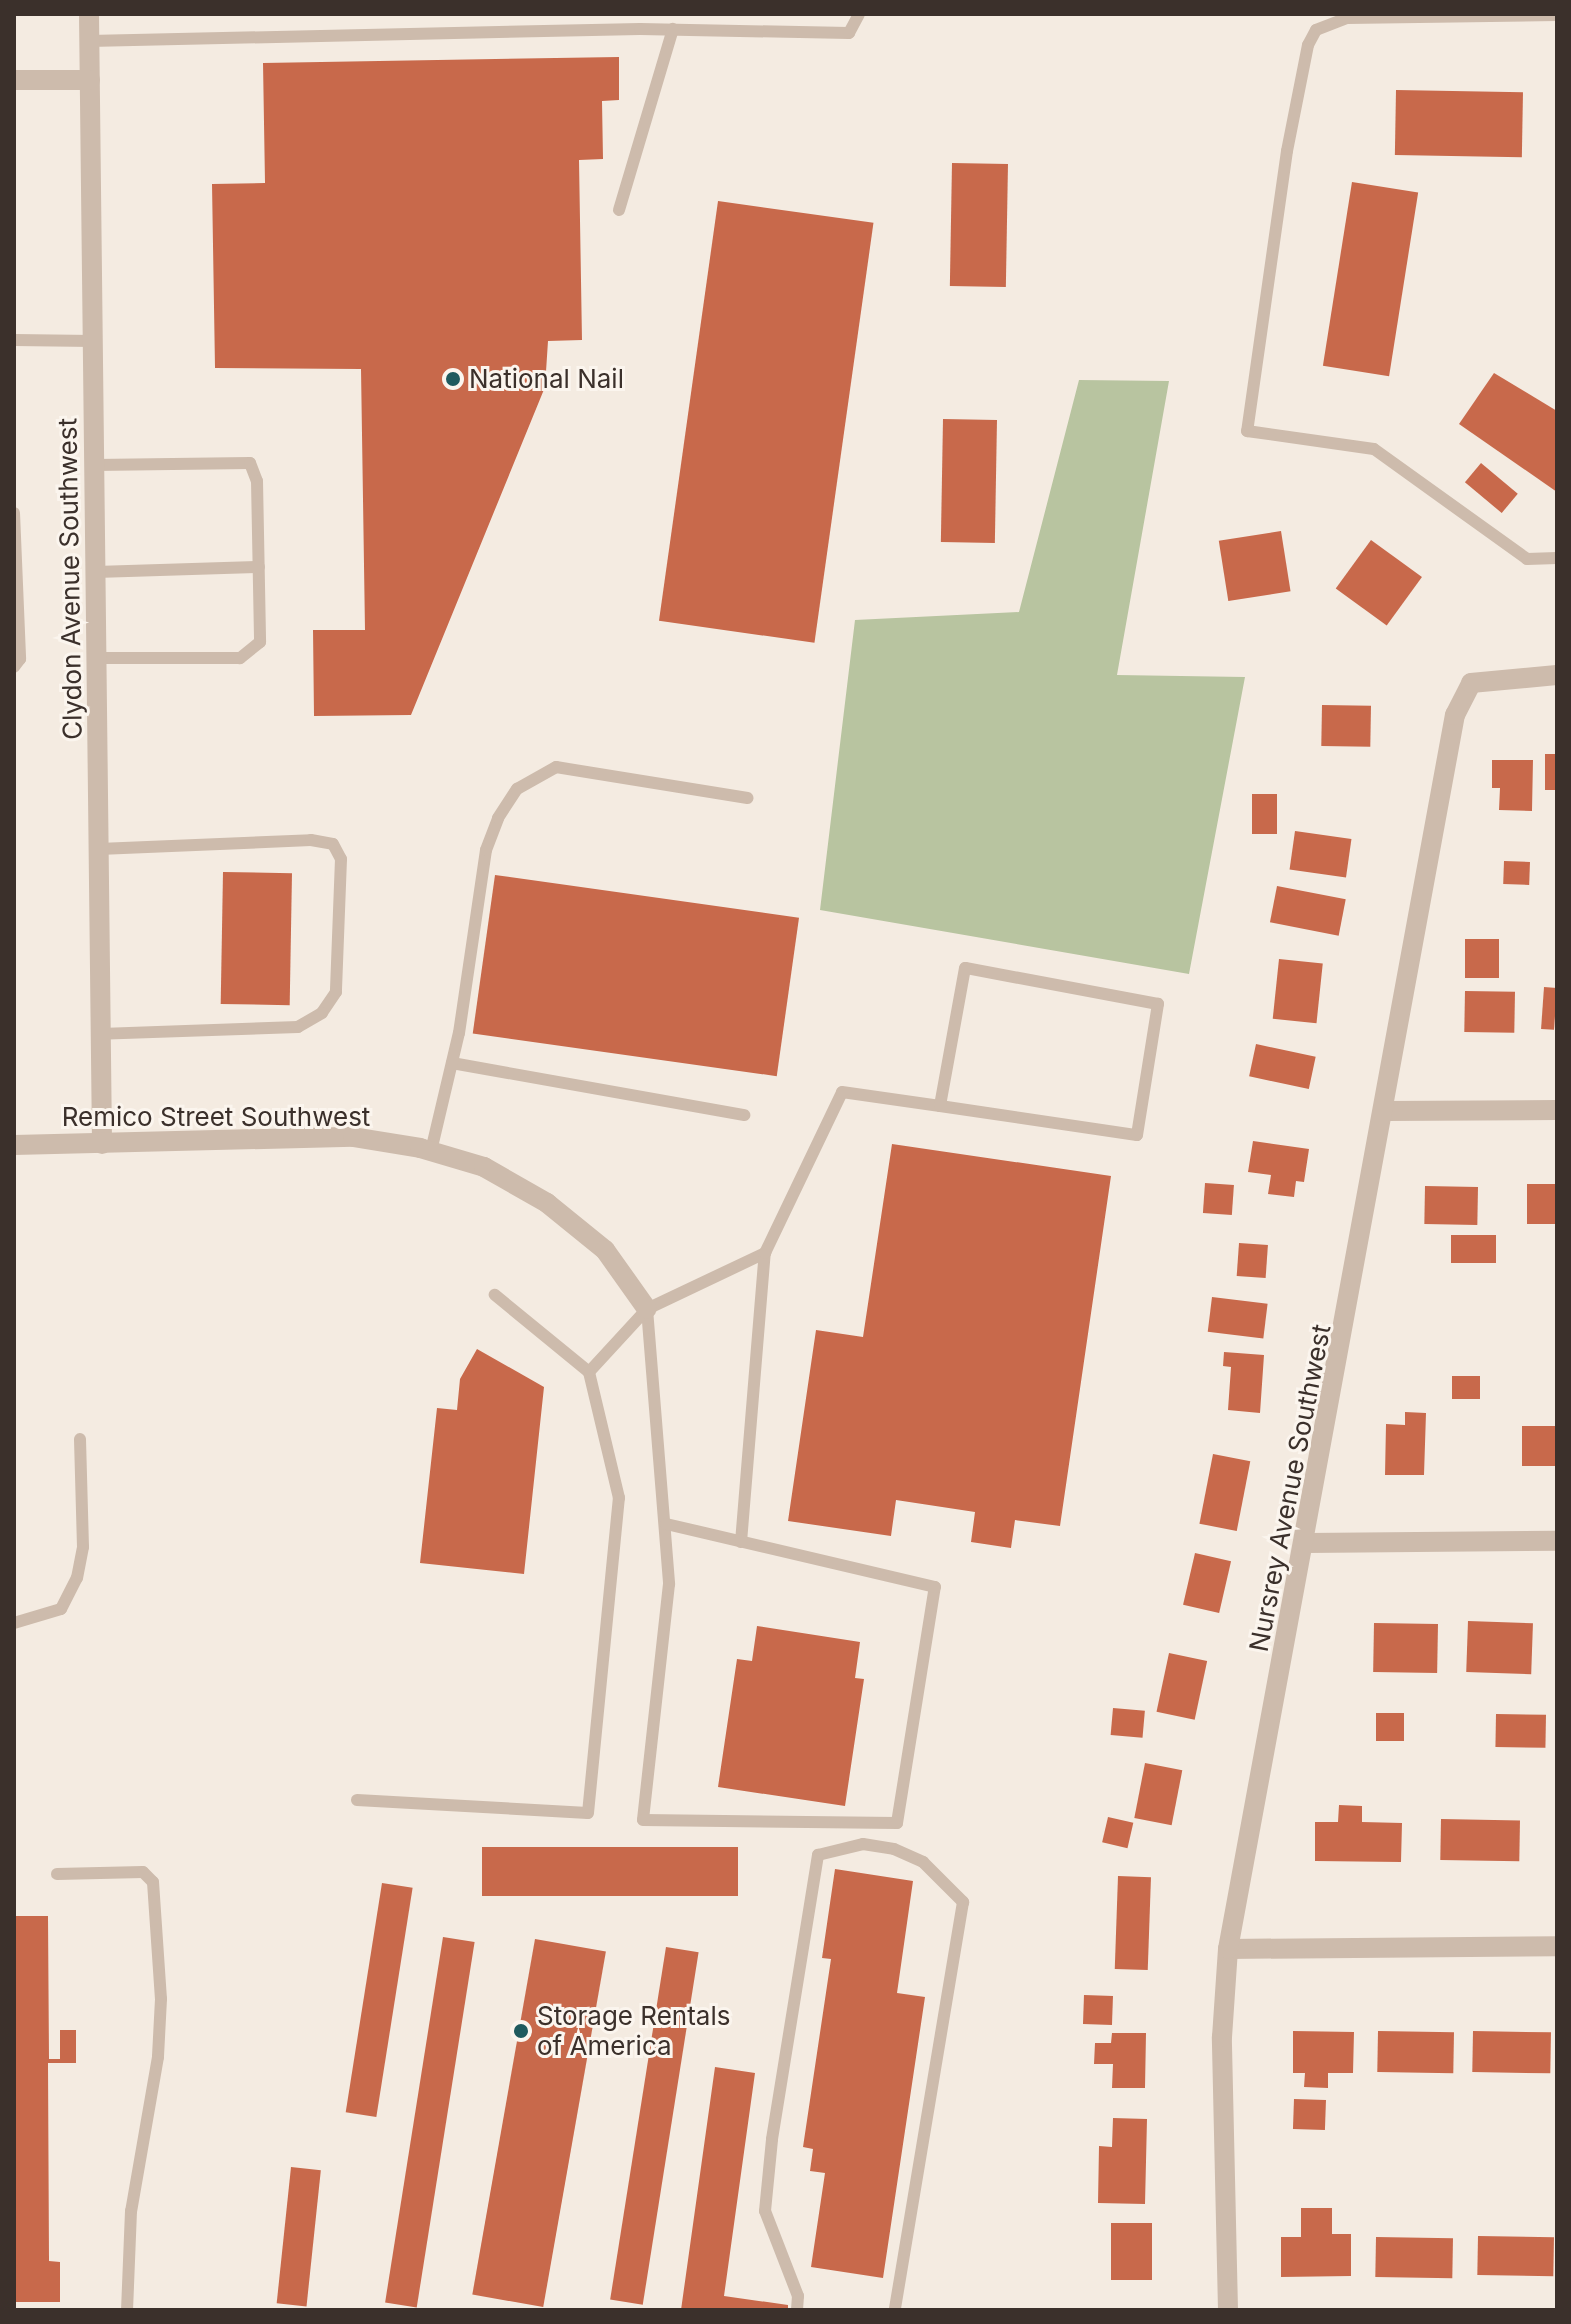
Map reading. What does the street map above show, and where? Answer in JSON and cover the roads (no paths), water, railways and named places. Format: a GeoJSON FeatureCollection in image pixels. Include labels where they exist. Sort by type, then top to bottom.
{"type":"FeatureCollection","features":[{"type":"Feature","properties":{"kind":"street","name":"Clydon Avenue Southwest"},"geometry":{"type":"LineString","coordinates":[[89,14],[102,1144]]}},
{"type":"Feature","properties":{"kind":"street"},"geometry":{"type":"LineString","coordinates":[[14,80],[90,80]]}},
{"type":"Feature","properties":{"kind":"street","name":"Nursrey Avenue Southwest"},"geometry":{"type":"LineString","coordinates":[[1228,2310],[1222,2037],[1228,1949],[1307,1543],[1455,715],[1471,683],[1557,675]]}},
{"type":"Feature","properties":{"kind":"street"},"geometry":{"type":"LineString","coordinates":[[1386,1111],[1557,1110]]}},
{"type":"Feature","properties":{"kind":"street","name":"Remico Street Southwest"},"geometry":{"type":"LineString","coordinates":[[14,1145],[353,1137],[431,1151],[484,1167],[547,1203],[605,1250],[647,1309]]}},
{"type":"Feature","properties":{"kind":"street"},"geometry":{"type":"LineString","coordinates":[[1307,1543],[1557,1541]]}},
{"type":"Feature","properties":{"kind":"street"},"geometry":{"type":"LineString","coordinates":[[1228,1949],[1557,1946]]}},
{"type":"Feature","properties":{"kind":"lane"},"geometry":{"type":"LineString","coordinates":[[89,41],[673,29],[849,33],[859,14]]}},
{"type":"Feature","properties":{"kind":"lane"},"geometry":{"type":"LineString","coordinates":[[1557,15],[1347,18],[1316,30],[1308,45],[1287,151],[1247,431],[1374,449],[1527,559],[1557,558]]}},
{"type":"Feature","properties":{"kind":"lane"},"geometry":{"type":"LineString","coordinates":[[619,210],[673,29]]}},
{"type":"Feature","properties":{"kind":"lane"},"geometry":{"type":"LineString","coordinates":[[14,340],[93,341]]}},
{"type":"Feature","properties":{"kind":"lane"},"geometry":{"type":"LineString","coordinates":[[95,465],[250,463],[257,481],[260,642],[251,653],[240,658],[97,658]]}},
{"type":"Feature","properties":{"kind":"lane"},"geometry":{"type":"LineString","coordinates":[[14,513],[20,659],[14,667]]}},
{"type":"Feature","properties":{"kind":"lane"},"geometry":{"type":"LineString","coordinates":[[96,572],[259,567]]}},
{"type":"Feature","properties":{"kind":"lane"},"geometry":{"type":"LineString","coordinates":[[431,1151],[452,1063],[486,850],[498,818],[517,789],[556,767],[748,798]]}},
{"type":"Feature","properties":{"kind":"lane"},"geometry":{"type":"LineString","coordinates":[[99,849],[311,840],[333,844],[341,859],[336,992],[322,1013],[298,1027],[101,1034]]}},
{"type":"Feature","properties":{"kind":"lane"},"geometry":{"type":"LineString","coordinates":[[741,1542],[765,1253],[842,1092],[1137,1135],[1158,1004],[965,968],[940,1106]]}},
{"type":"Feature","properties":{"kind":"lane"},"geometry":{"type":"LineString","coordinates":[[452,1063],[744,1115]]}},
{"type":"Feature","properties":{"kind":"lane"},"geometry":{"type":"LineString","coordinates":[[589,1372],[647,1309],[765,1253]]}},
{"type":"Feature","properties":{"kind":"lane"},"geometry":{"type":"LineString","coordinates":[[357,1800],[588,1813],[619,1498],[589,1372],[495,1295]]}},
{"type":"Feature","properties":{"kind":"lane"},"geometry":{"type":"LineString","coordinates":[[647,1309],[669,1584],[643,1820],[897,1823]]}},
{"type":"Feature","properties":{"kind":"lane"},"geometry":{"type":"LineString","coordinates":[[14,1623],[61,1609],[77,1578],[83,1547],[80,1439]]}},
{"type":"Feature","properties":{"kind":"lane"},"geometry":{"type":"LineString","coordinates":[[666,1524],[935,1587],[894,1849]]}},
{"type":"Feature","properties":{"kind":"lane"},"geometry":{"type":"LineString","coordinates":[[797,2310],[798,2296],[765,2211],[818,1855],[863,1844],[894,1849],[923,1862],[963,1902],[895,2310]]}},
{"type":"Feature","properties":{"kind":"lane"},"geometry":{"type":"LineString","coordinates":[[57,1874],[143,1872],[153,1882],[161,1999],[158,2057],[131,2211],[127,2310]]}},
{"type":"Feature","properties":{"kind":"place","name":"National Nail"},"geometry":{"type":"Point","coordinates":[453,379]}},
{"type":"Feature","properties":{"kind":"place","name":"Storage Rentals of America"},"geometry":{"type":"Point","coordinates":[521,2031]}}]}
